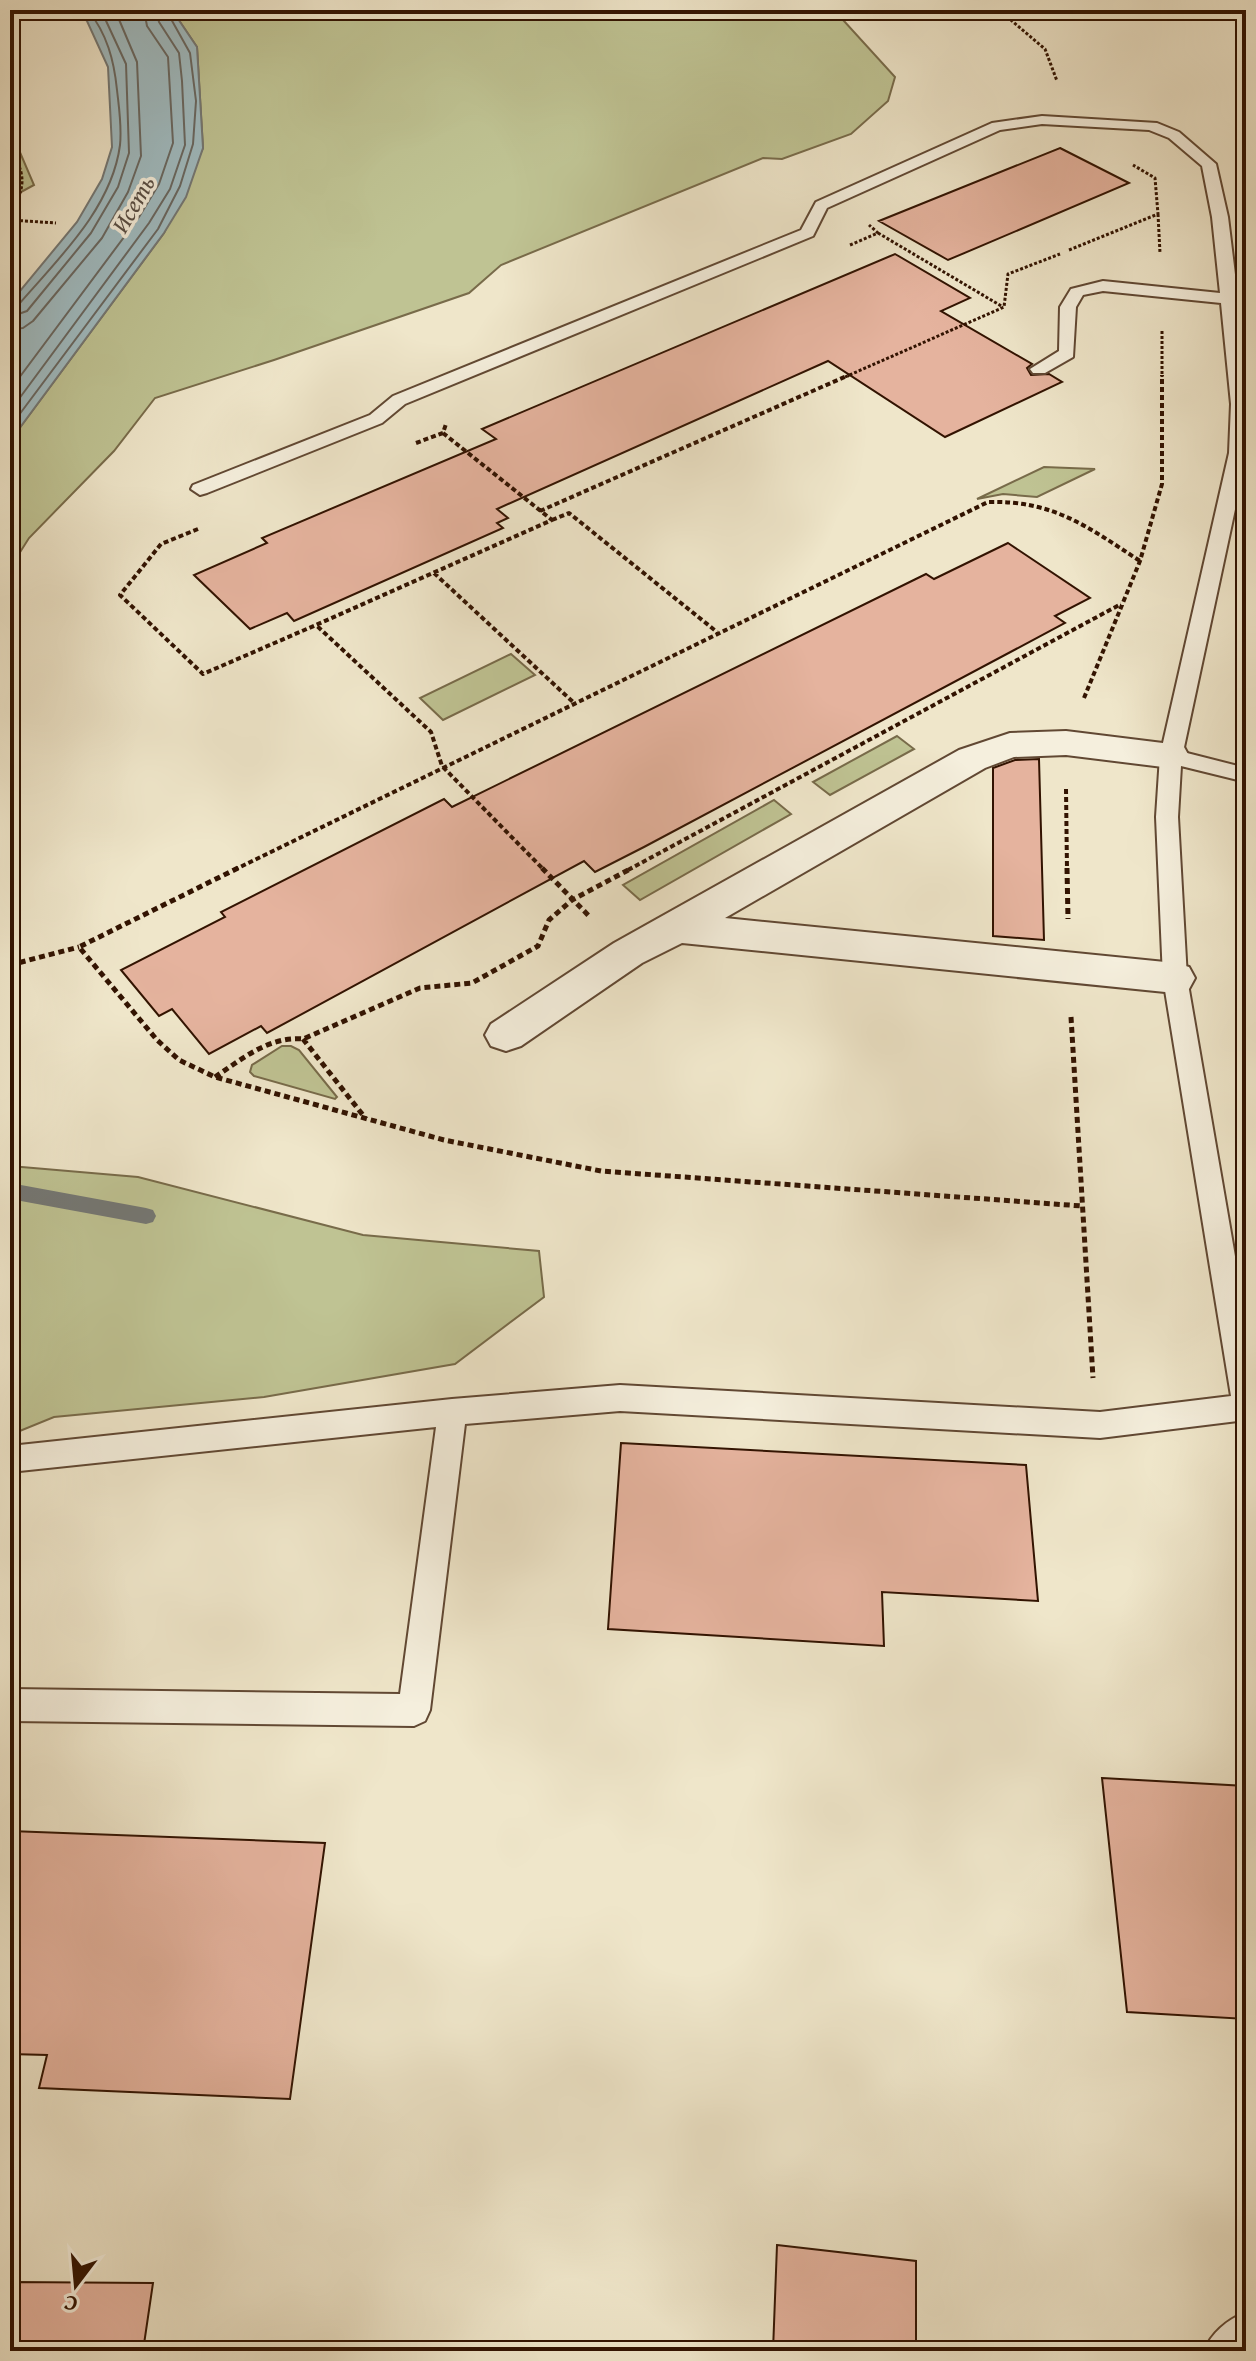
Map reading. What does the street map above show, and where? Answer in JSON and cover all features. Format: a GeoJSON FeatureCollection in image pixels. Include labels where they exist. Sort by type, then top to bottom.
{"type":"FeatureCollection","features":[{"type":"Feature","properties":{"kind":"street"},"geometry":{"type":"LineString","coordinates":[[506,1035],[628,953],[972,759],[1010,745],[1066,743],[1171,756]]}},
{"type":"Feature","properties":{"kind":"street"},"geometry":{"type":"LineString","coordinates":[[677,928],[1175,978]]}},
{"type":"Feature","properties":{"kind":"lane"},"geometry":{"type":"LineString","coordinates":[[10,1459],[452,1412],[620,1398],[1100,1425],[1246,1405],[1175,978],[1167,817],[1171,756],[1238,453],[1243,404],[1220,217],[1209,164],[1174,135],[1152,126],[1042,120],[997,126],[821,205],[807,233],[399,400],[376,419],[200,489]]}},
{"type":"Feature","properties":{"kind":"lane"},"geometry":{"type":"LineString","coordinates":[[1039,369],[1067,353],[1068,307],[1077,292],[1103,286],[1230,299]]}},
{"type":"Feature","properties":{"kind":"lane"},"geometry":{"type":"LineString","coordinates":[[1171,756],[1246,775]]}},
{"type":"Feature","properties":{"kind":"lane"},"geometry":{"type":"LineString","coordinates":[[10,1705],[414,1710],[452,1412]]}},
{"type":"Feature","properties":{"kind":"lane"},"geometry":{"type":"LineString","coordinates":[[1223,2351],[1246,2331]]}},
{"type":"Feature","properties":{"kind":"path"},"geometry":{"type":"LineString","coordinates":[[999,10],[1045,49],[1061,90],[1042,120]]}},
{"type":"Feature","properties":{"kind":"path"},"geometry":{"type":"LineString","coordinates":[[10,149],[25,179],[23,195],[10,211]]}},
{"type":"Feature","properties":{"kind":"path"},"geometry":{"type":"LineString","coordinates":[[1093,1379],[1068,967],[1066,743],[1140,561],[1162,484],[1162,292],[1155,178],[1131,165]]}},
{"type":"Feature","properties":{"kind":"path"},"geometry":{"type":"LineString","coordinates":[[1004,307],[1008,274],[1158,214]]}},
{"type":"Feature","properties":{"kind":"path"},"geometry":{"type":"LineString","coordinates":[[10,220],[56,223]]}},
{"type":"Feature","properties":{"kind":"path"},"geometry":{"type":"LineString","coordinates":[[867,224],[1004,307]]}},
{"type":"Feature","properties":{"kind":"path"},"geometry":{"type":"LineString","coordinates":[[848,246],[878,233]]}},
{"type":"Feature","properties":{"kind":"path"},"geometry":{"type":"LineString","coordinates":[[540,511],[1004,307]]}},
{"type":"Feature","properties":{"kind":"path"},"geometry":{"type":"LineString","coordinates":[[413,444],[443,433],[447,422]]}},
{"type":"Feature","properties":{"kind":"path"},"geometry":{"type":"LineString","coordinates":[[443,433],[552,520]]}},
{"type":"Feature","properties":{"kind":"path"},"geometry":{"type":"LineString","coordinates":[[10,965],[79,947],[442,766],[988,502],[1015,500],[1040,503],[1061,512],[1140,561]]}},
{"type":"Feature","properties":{"kind":"path"},"geometry":{"type":"LineString","coordinates":[[206,526],[161,544],[120,595],[203,674],[569,513],[717,632]]}},
{"type":"Feature","properties":{"kind":"path"},"geometry":{"type":"LineString","coordinates":[[434,573],[573,702]]}},
{"type":"Feature","properties":{"kind":"path"},"geometry":{"type":"LineString","coordinates":[[303,1039],[420,988],[472,983],[538,946],[549,920],[572,900],[1122,604]]}},
{"type":"Feature","properties":{"kind":"path"},"geometry":{"type":"LineString","coordinates":[[316,625],[431,732],[442,766],[628,953]]}},
{"type":"Feature","properties":{"kind":"path"},"geometry":{"type":"LineString","coordinates":[[79,947],[157,1040],[179,1060],[215,1077],[444,1140],[601,1171],[1082,1206]]}},
{"type":"Feature","properties":{"kind":"path"},"geometry":{"type":"LineString","coordinates":[[215,1077],[278,1040],[292,1036],[303,1039],[367,1119]]}},
{"type":"Feature","properties":{"kind":"green space"},"geometry":{"type":"Polygon","coordinates":[[[172,10],[834,10],[895,77],[888,101],[851,134],[782,159],[763,158],[501,265],[469,293],[155,398],[114,451],[29,538],[10,568],[10,441],[164,233],[203,148],[197,47],[172,10]]]}},
{"type":"Feature","properties":{"kind":"green space"},"geometry":{"type":"Polygon","coordinates":[[[10,129],[34,185],[10,198],[10,129]]]}},
{"type":"Feature","properties":{"kind":"green space"},"geometry":{"type":"Polygon","coordinates":[[[1044,467],[1095,469],[1037,497],[1003,494],[977,499],[1044,467]]]}},
{"type":"Feature","properties":{"kind":"green space"},"geometry":{"type":"Polygon","coordinates":[[[511,654],[535,675],[443,720],[420,698],[511,654]]]}},
{"type":"Feature","properties":{"kind":"green space"},"geometry":{"type":"Polygon","coordinates":[[[897,736],[914,749],[830,795],[813,782],[897,736]]]}},
{"type":"Feature","properties":{"kind":"green space"},"geometry":{"type":"Polygon","coordinates":[[[774,800],[791,814],[640,900],[623,885],[774,800]]]}},
{"type":"Feature","properties":{"kind":"green space"},"geometry":{"type":"Polygon","coordinates":[[[282,1046],[299,1050],[337,1097],[335,1099],[254,1076],[250,1072],[252,1065],[282,1046]]]}},
{"type":"Feature","properties":{"kind":"green space"},"geometry":{"type":"Polygon","coordinates":[[[10,1166],[138,1177],[363,1235],[539,1251],[544,1297],[455,1364],[264,1397],[54,1417],[10,1435],[10,1166]]]}},
{"type":"Feature","properties":{"kind":"water","name":"Исеть"},"geometry":{"type":"Polygon","coordinates":[[[77,10],[172,10],[197,47],[203,148],[186,197],[164,233],[10,441],[10,303],[77,222],[102,179],[112,147],[108,67],[87,21],[77,10]]]}},
{"type":"Feature","properties":{"kind":"building"},"geometry":{"type":"Polygon","coordinates":[[[1060,148],[1129,183],[948,260],[879,221],[1060,148]]]}},
{"type":"Feature","properties":{"kind":"building"},"geometry":{"type":"Polygon","coordinates":[[[895,254],[970,298],[941,311],[1032,364],[1027,368],[1031,375],[1049,374],[1062,382],[945,437],[828,361],[497,509],[508,518],[497,523],[503,528],[294,621],[287,613],[250,629],[194,575],[267,543],[262,538],[496,439],[482,429],[895,254]]]}},
{"type":"Feature","properties":{"kind":"building"},"geometry":{"type":"Polygon","coordinates":[[[1008,543],[1090,598],[1055,616],[1065,623],[644,847],[595,872],[584,861],[267,1033],[261,1026],[209,1054],[172,1009],[159,1016],[121,970],[225,917],[221,912],[444,799],[452,807],[926,574],[934,579],[1008,543]]]}},
{"type":"Feature","properties":{"kind":"building"},"geometry":{"type":"Polygon","coordinates":[[[1039,759],[1044,940],[993,936],[993,768],[1015,760],[1039,759]]]}},
{"type":"Feature","properties":{"kind":"building"},"geometry":{"type":"Polygon","coordinates":[[[621,1443],[1026,1465],[1038,1601],[882,1592],[884,1646],[608,1629],[621,1443]]]}},
{"type":"Feature","properties":{"kind":"building"},"geometry":{"type":"Polygon","coordinates":[[[1102,1778],[1246,1786],[1246,2019],[1127,2012],[1102,1778]]]}},
{"type":"Feature","properties":{"kind":"building"},"geometry":{"type":"Polygon","coordinates":[[[10,1831],[325,1843],[290,2099],[39,2088],[47,2055],[10,2054],[10,1831]]]}},
{"type":"Feature","properties":{"kind":"building"},"geometry":{"type":"Polygon","coordinates":[[[777,2245],[916,2261],[916,2351],[773,2351],[777,2245]]]}},
{"type":"Feature","properties":{"kind":"building"},"geometry":{"type":"Polygon","coordinates":[[[10,2282],[153,2283],[143,2351],[10,2351],[10,2282]]]}},
{"type":"Feature","properties":{"kind":"waterway"},"geometry":{"type":"LineString","coordinates":[[10,1191],[146,1216]]}}]}
